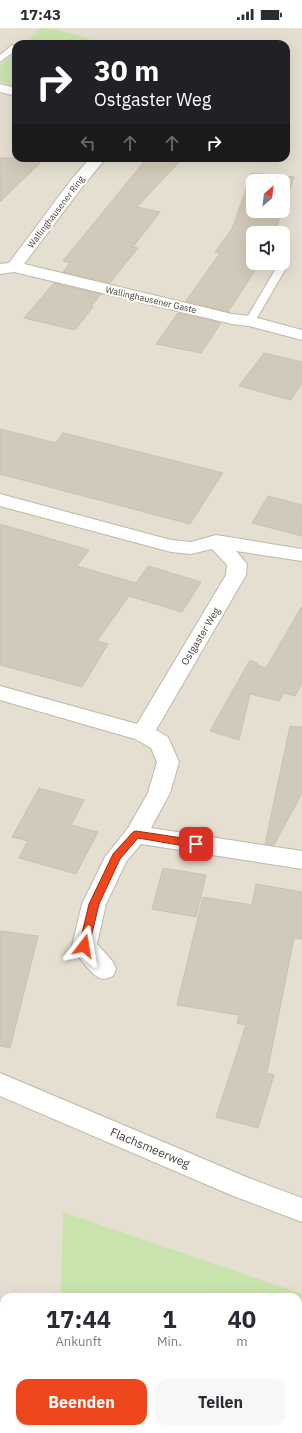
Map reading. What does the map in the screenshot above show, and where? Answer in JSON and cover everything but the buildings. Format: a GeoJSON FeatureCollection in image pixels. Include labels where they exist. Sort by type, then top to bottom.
{"type":"FeatureCollection","features":[{"type":"Feature","properties":{"kind":"street"},"geometry":{"type":"LineString","coordinates":[[0,88],[12,91]]}},
{"type":"Feature","properties":{"kind":"street","name":"Wallinghausener Ring"},"geometry":{"type":"LineString","coordinates":[[7,268],[95,162]]}},
{"type":"Feature","properties":{"kind":"street","name":"Wallinghausener Gaste"},"geometry":{"type":"LineString","coordinates":[[7,268],[232,319],[250,321],[302,335]]}},
{"type":"Feature","properties":{"kind":"street"},"geometry":{"type":"LineString","coordinates":[[0,500],[171,546],[191,548],[216,541],[302,555]]}},
{"type":"Feature","properties":{"kind":"street","name":"Ostgaster Weg"},"geometry":{"type":"LineString","coordinates":[[142,733],[236,575],[237,564],[216,541]]}},
{"type":"Feature","properties":{"kind":"street"},"geometry":{"type":"LineString","coordinates":[[0,693],[142,733],[160,743],[168,762],[159,793],[136,834],[117,857],[94,904],[84,946],[104,969]]}},
{"type":"Feature","properties":{"kind":"street"},"geometry":{"type":"LineString","coordinates":[[136,834],[302,860]]}},
{"type":"Feature","properties":{"kind":"street","name":"Flachsmeerweg"},"geometry":{"type":"LineString","coordinates":[[0,1084],[241,1187],[302,1210]]}},
{"type":"Feature","properties":{"kind":"lane"},"geometry":{"type":"LineString","coordinates":[[0,59],[12,49]]}},
{"type":"Feature","properties":{"kind":"lane"},"geometry":{"type":"LineString","coordinates":[[250,321],[280,270]]}},
{"type":"Feature","properties":{"kind":"shaded area"},"geometry":{"type":"Polygon","coordinates":[[[0,28],[302,28],[302,1293],[0,1293],[0,28]]]}},
{"type":"Feature","properties":{"kind":"green space"},"geometry":{"type":"Polygon","coordinates":[[[41,28],[50,28],[89,38],[89,40],[28,40],[41,28]]]}},
{"type":"Feature","properties":{"kind":"green space"},"geometry":{"type":"Polygon","coordinates":[[[12,55],[12,86],[0,81],[0,66],[12,55]]]}},
{"type":"Feature","properties":{"kind":"green space"},"geometry":{"type":"Polygon","coordinates":[[[63,1212],[299,1293],[61,1293],[63,1212]]]}},
{"type":"Feature","properties":{"kind":"route"},"geometry":{"type":"LineString","coordinates":[[84,946],[94,904],[117,857],[136,834],[196,844]]}}]}
